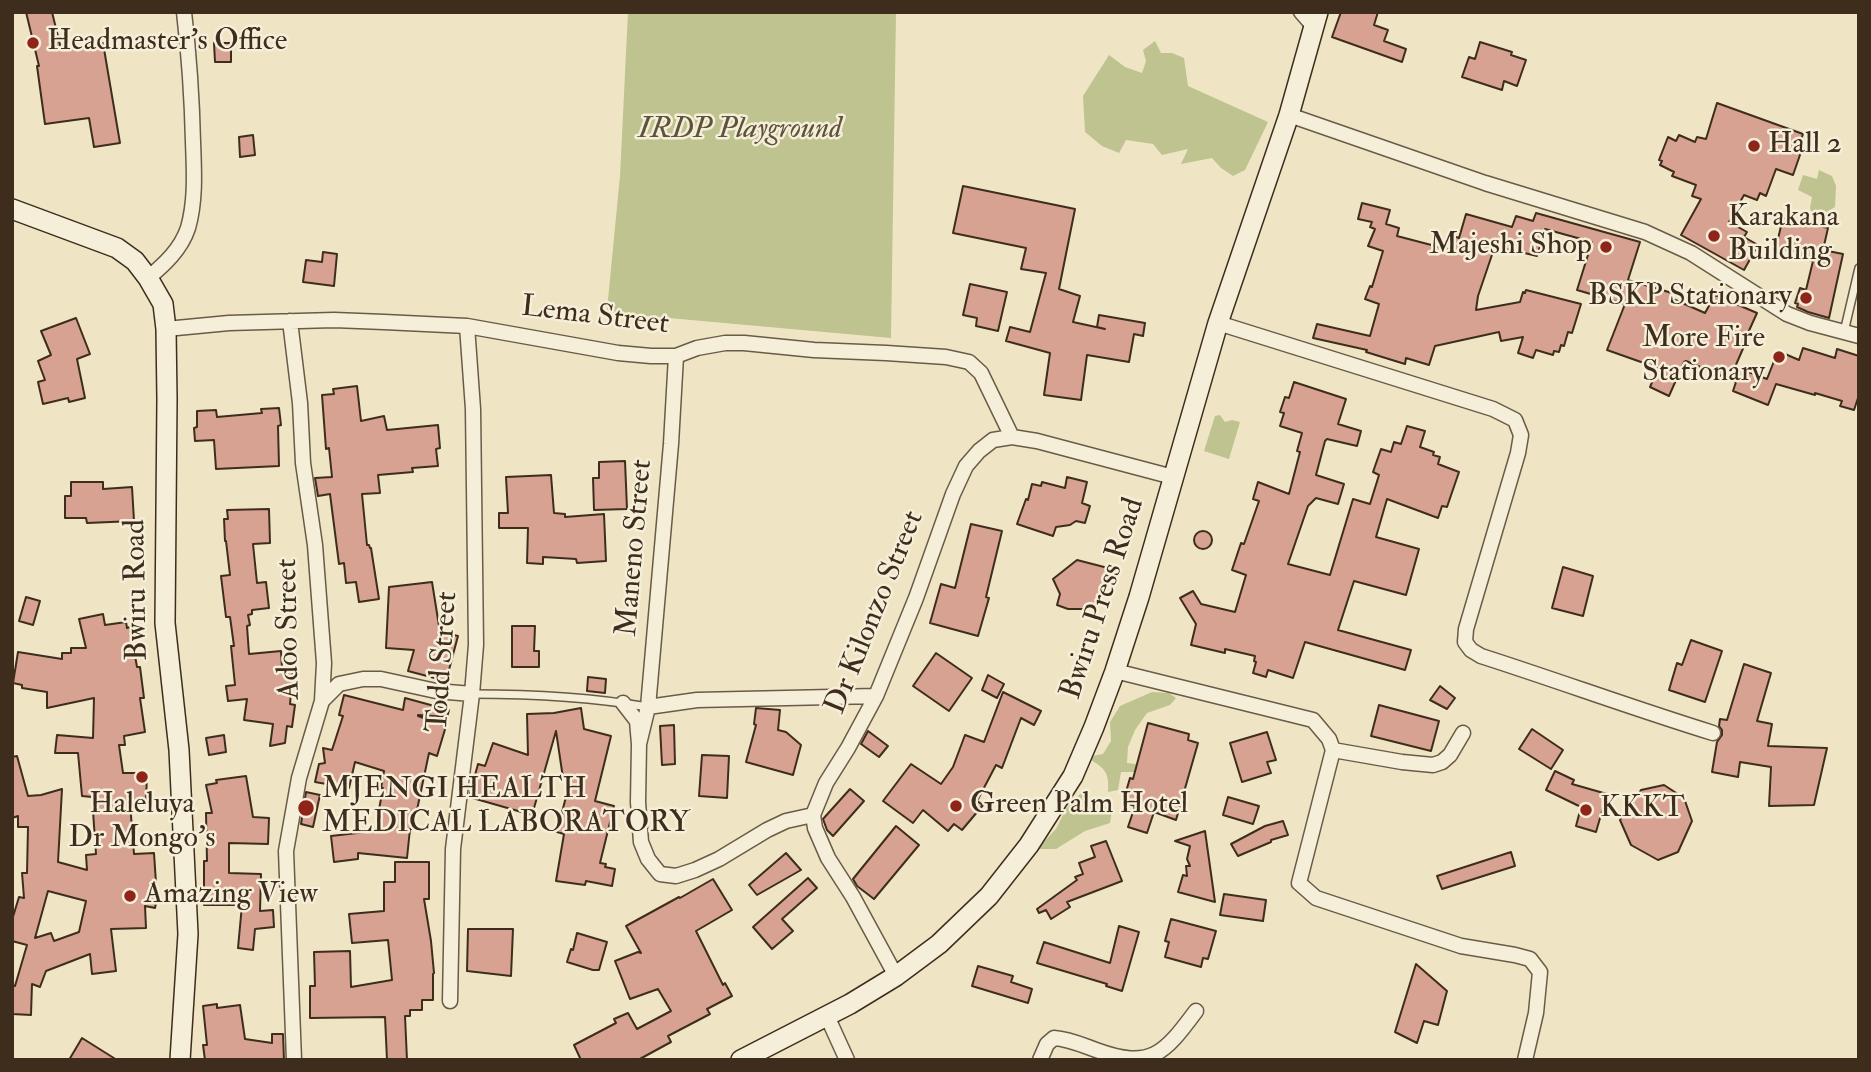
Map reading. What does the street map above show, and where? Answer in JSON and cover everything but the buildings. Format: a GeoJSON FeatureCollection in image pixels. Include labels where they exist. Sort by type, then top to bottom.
{"type":"FeatureCollection","features":[{"type":"Feature","properties":{"kind":"street"},"geometry":{"type":"LineString","coordinates":[[148,278],[168,261],[181,243],[188,229],[192,208],[195,183],[193,127],[184,12]]}},
{"type":"Feature","properties":{"kind":"street"},"geometry":{"type":"LineString","coordinates":[[1301,12],[1317,20]]}},
{"type":"Feature","properties":{"kind":"street","name":"Bwiru Press Road"},"geometry":{"type":"LineString","coordinates":[[741,1060],[827,1016],[896,976],[939,944],[989,896],[1029,845],[1073,776],[1115,671],[1139,597],[1218,323],[1289,115],[1317,20]]}},
{"type":"Feature","properties":{"kind":"street"},"geometry":{"type":"LineString","coordinates":[[1289,115],[1485,183],[1646,232],[1691,253],[1787,314],[1851,334]]}},
{"type":"Feature","properties":{"kind":"street","name":"Bwiru Road"},"geometry":{"type":"LineString","coordinates":[[12,209],[117,247],[135,261],[163,304],[166,329],[165,623],[179,750],[188,934],[180,1060]]}},
{"type":"Feature","properties":{"kind":"street","name":"Lema Street"},"geometry":{"type":"LineString","coordinates":[[166,329],[229,323],[334,320],[467,326],[618,353],[651,356],[676,356],[697,348],[725,343],[934,356],[969,362],[981,373],[1012,437]]}},
{"type":"Feature","properties":{"kind":"street","name":"Adoo Street"},"geometry":{"type":"LineString","coordinates":[[290,321],[300,403],[303,463],[318,570],[324,663],[321,701],[299,778],[286,851],[294,1060]]}},
{"type":"Feature","properties":{"kind":"street"},"geometry":{"type":"LineString","coordinates":[[1218,323],[1493,409],[1515,420],[1521,435],[1518,453],[1466,629],[1465,642],[1481,656],[1713,733]]}},
{"type":"Feature","properties":{"kind":"street","name":"Todd Street"},"geometry":{"type":"LineString","coordinates":[[450,1001],[453,849],[476,645],[473,409],[467,326]]}},
{"type":"Feature","properties":{"kind":"street","name":"Maneno Street"},"geometry":{"type":"LineString","coordinates":[[639,744],[648,707],[676,356]]}},
{"type":"Feature","properties":{"kind":"street"},"geometry":{"type":"LineString","coordinates":[[1012,437],[1037,441],[1173,477]]}},
{"type":"Feature","properties":{"kind":"street","name":"Dr Kilonzo Street"},"geometry":{"type":"LineString","coordinates":[[813,815],[826,783],[876,696],[916,598],[953,494],[966,467],[979,451],[993,440],[1012,437]]}},
{"type":"Feature","properties":{"kind":"street"},"geometry":{"type":"LineString","coordinates":[[1115,671],[1313,720],[1329,739],[1333,750],[1299,883],[1316,898],[1408,929],[1461,946],[1530,959],[1540,972],[1536,1013],[1525,1060]]}},
{"type":"Feature","properties":{"kind":"street"},"geometry":{"type":"LineString","coordinates":[[321,701],[339,684],[363,679],[472,694]]}},
{"type":"Feature","properties":{"kind":"street"},"geometry":{"type":"LineString","coordinates":[[648,707],[697,700],[876,696]]}},
{"type":"Feature","properties":{"kind":"street"},"geometry":{"type":"LineString","coordinates":[[623,703],[637,721],[641,842],[648,859],[660,874],[676,876],[695,870],[786,821],[813,815],[815,828],[828,858],[858,905],[896,976]]}},
{"type":"Feature","properties":{"kind":"street"},"geometry":{"type":"LineString","coordinates":[[1333,750],[1433,765],[1450,755],[1463,733]]}},
{"type":"Feature","properties":{"kind":"street"},"geometry":{"type":"LineString","coordinates":[[1040,1060],[1047,1044],[1054,1038],[1067,1039],[1125,1059],[1140,1059],[1158,1054],[1175,1039],[1196,1011]]}},
{"type":"Feature","properties":{"kind":"street"},"geometry":{"type":"LineString","coordinates":[[827,1016],[847,1060]]}},
{"type":"Feature","properties":{"kind":"lane"},"geometry":{"type":"LineString","coordinates":[[1851,334],[1859,268]]}},
{"type":"Feature","properties":{"kind":"lane"},"geometry":{"type":"LineString","coordinates":[[472,694],[527,694],[648,707]]}},
{"type":"Feature","properties":{"kind":"green space","name":"IRDP Playground"},"geometry":{"type":"Polygon","coordinates":[[[628,12],[896,12],[891,338],[613,313],[607,310],[620,176],[628,12]]]}},
{"type":"Feature","properties":{"kind":"green space"},"geometry":{"type":"Polygon","coordinates":[[[1155,41],[1161,53],[1172,53],[1184,58],[1188,86],[1268,122],[1245,170],[1233,176],[1212,158],[1181,164],[1188,149],[1162,155],[1153,144],[1126,140],[1119,153],[1102,146],[1085,132],[1083,96],[1109,55],[1125,67],[1142,73],[1146,61],[1143,50],[1155,41]]]}},
{"type":"Feature","properties":{"kind":"green space"},"geometry":{"type":"Polygon","coordinates":[[[1819,170],[1832,176],[1836,186],[1835,207],[1825,213],[1812,214],[1812,197],[1798,190],[1803,175],[1817,179],[1819,170]]]}},
{"type":"Feature","properties":{"kind":"green space"},"geometry":{"type":"Polygon","coordinates":[[[1220,415],[1225,422],[1240,422],[1229,459],[1204,451],[1215,416],[1220,415]]]}},
{"type":"Feature","properties":{"kind":"green space"},"geometry":{"type":"Polygon","coordinates":[[[1152,692],[1169,693],[1176,698],[1170,705],[1147,713],[1135,730],[1128,747],[1127,763],[1158,767],[1138,772],[1121,772],[1118,790],[1108,792],[1108,779],[1104,770],[1086,757],[1103,754],[1111,741],[1110,722],[1120,706],[1152,692]]]}},
{"type":"Feature","properties":{"kind":"green space"},"geometry":{"type":"Polygon","coordinates":[[[1081,793],[1112,810],[1110,823],[1085,831],[1056,849],[1037,849],[1056,829],[1066,809],[1081,793]]]}},
{"type":"Feature","properties":{"kind":"place","name":"Headmaster's Office"},"geometry":{"type":"Point","coordinates":[33,43]}},
{"type":"Feature","properties":{"kind":"place","name":"Hall 2"},"geometry":{"type":"Point","coordinates":[1754,146]}},
{"type":"Feature","properties":{"kind":"place","name":"Karakana Building"},"geometry":{"type":"Point","coordinates":[1714,236]}},
{"type":"Feature","properties":{"kind":"place","name":"Majeshi Shop"},"geometry":{"type":"Point","coordinates":[1606,247]}},
{"type":"Feature","properties":{"kind":"place","name":"BSKP Stationary"},"geometry":{"type":"Point","coordinates":[1806,298]}},
{"type":"Feature","properties":{"kind":"place","name":"More Fire Stationary"},"geometry":{"type":"Point","coordinates":[1779,357]}},
{"type":"Feature","properties":{"kind":"place","name":"Haleluya Dr Mongo's"},"geometry":{"type":"Point","coordinates":[142,777]}},
{"type":"Feature","properties":{"kind":"place","name":"Green Palm Hotel"},"geometry":{"type":"Point","coordinates":[956,806]}},
{"type":"Feature","properties":{"kind":"place","name":"MJENGI HEALTH MEDICAL LABORATORY"},"geometry":{"type":"Point","coordinates":[306,808]}},
{"type":"Feature","properties":{"kind":"place","name":"KKKT"},"geometry":{"type":"Point","coordinates":[1586,810]}},
{"type":"Feature","properties":{"kind":"place","name":"Amazing View"},"geometry":{"type":"Point","coordinates":[130,896]}}]}
